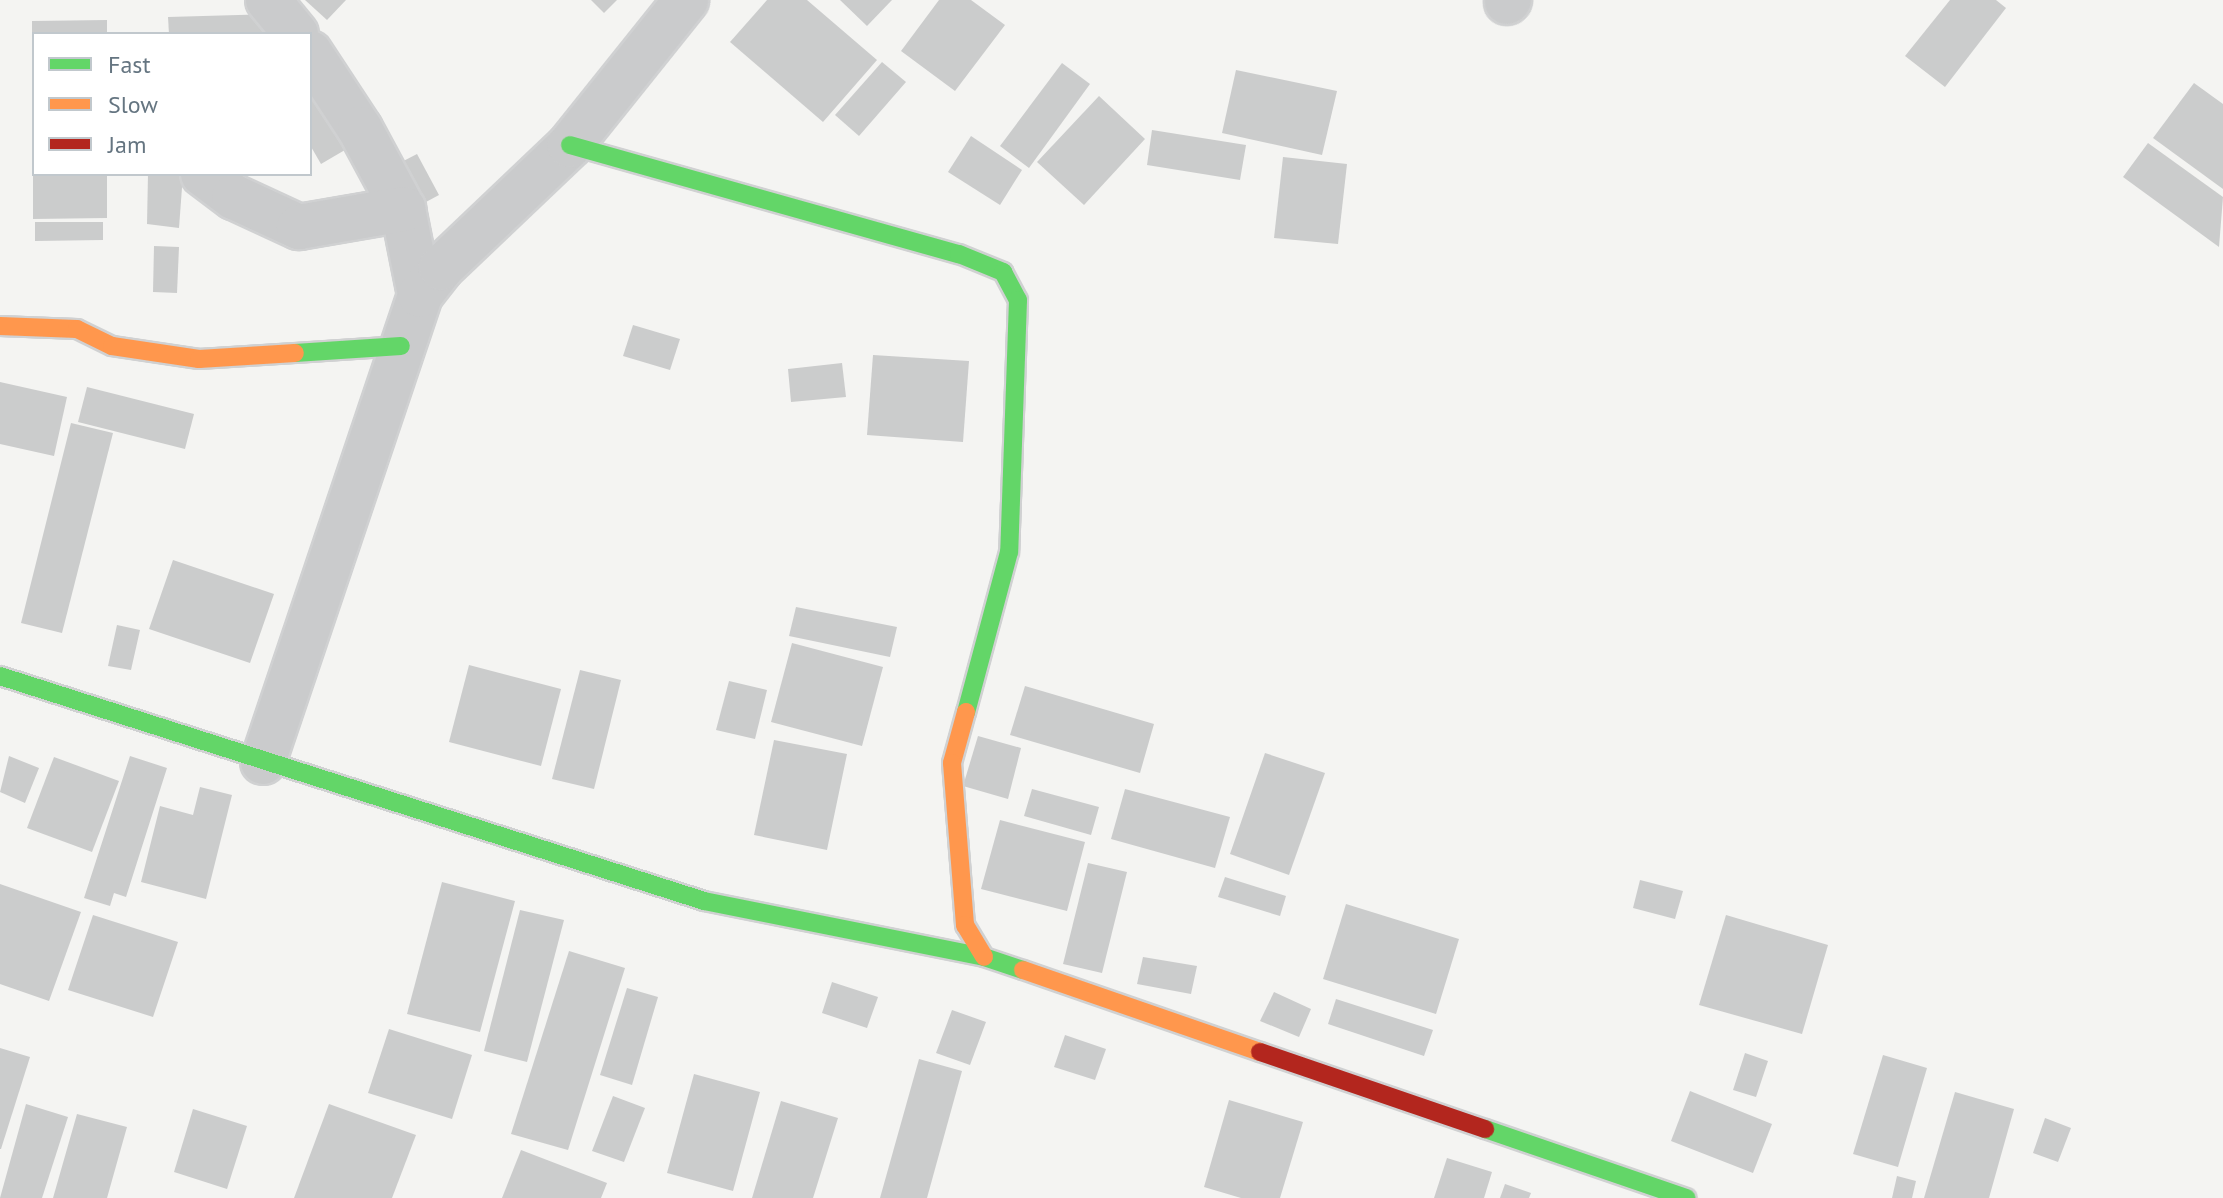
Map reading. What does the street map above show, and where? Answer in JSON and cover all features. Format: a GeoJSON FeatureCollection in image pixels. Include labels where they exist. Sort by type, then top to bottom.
{"type":"FeatureCollection","features":[{"type":"Feature","properties":{"kind":"street"},"geometry":{"type":"LineString","coordinates":[[268,0],[294,32]]}},
{"type":"Feature","properties":{"kind":"street"},"geometry":{"type":"LineString","coordinates":[[263,762],[420,295],[441,268],[570,145],[686,0]]}},
{"type":"Feature","properties":{"kind":"street"},"geometry":{"type":"LineString","coordinates":[[312,56],[360,129],[403,209],[420,295]]}},
{"type":"Feature","properties":{"kind":"street"},"geometry":{"type":"LineString","coordinates":[[570,145],[959,254],[1003,272],[1018,300],[1009,552],[952,763],[963,912],[984,957]]}},
{"type":"Feature","properties":{"kind":"street"},"geometry":{"type":"LineString","coordinates":[[206,176],[234,197],[299,227],[403,209]]}},
{"type":"Feature","properties":{"kind":"street"},"geometry":{"type":"LineString","coordinates":[[0,326],[77,329],[124,349],[199,359],[401,346]]}},
{"type":"Feature","properties":{"kind":"street"},"geometry":{"type":"LineString","coordinates":[[0,676],[704,901],[984,957],[1687,1198]]}},
{"type":"Feature","properties":{"kind":"building"},"geometry":{"type":"Polygon","coordinates":[[[305,0],[346,0],[327,20],[305,0]]]}},
{"type":"Feature","properties":{"kind":"building"},"geometry":{"type":"Polygon","coordinates":[[[591,0],[617,0],[604,13],[591,0]]]}},
{"type":"Feature","properties":{"kind":"building"},"geometry":{"type":"Polygon","coordinates":[[[767,0],[807,0],[877,60],[823,122],[730,42],[767,0]]]}},
{"type":"Feature","properties":{"kind":"building"},"geometry":{"type":"Polygon","coordinates":[[[840,0],[892,0],[867,26],[840,0]]]}},
{"type":"Feature","properties":{"kind":"building"},"geometry":{"type":"Polygon","coordinates":[[[939,0],[971,0],[1005,25],[955,91],[901,51],[939,0]]]}},
{"type":"Feature","properties":{"kind":"building"},"geometry":{"type":"Polygon","coordinates":[[[1950,0],[1996,0],[2006,8],[1945,87],[1905,56],[1950,0]]]}},
{"type":"Feature","properties":{"kind":"building"},"geometry":{"type":"Polygon","coordinates":[[[270,14],[270,32],[169,32],[168,17],[270,14]]]}},
{"type":"Feature","properties":{"kind":"building"},"geometry":{"type":"Polygon","coordinates":[[[107,20],[107,32],[32,32],[32,21],[107,20]]]}},
{"type":"Feature","properties":{"kind":"building"},"geometry":{"type":"Polygon","coordinates":[[[882,62],[906,82],[859,136],[835,115],[882,62]]]}},
{"type":"Feature","properties":{"kind":"building"},"geometry":{"type":"Polygon","coordinates":[[[1062,63],[1090,84],[1029,168],[1000,146],[1062,63]]]}},
{"type":"Feature","properties":{"kind":"building"},"geometry":{"type":"Polygon","coordinates":[[[1236,70],[1337,91],[1322,155],[1222,133],[1236,70]]]}},
{"type":"Feature","properties":{"kind":"building"},"geometry":{"type":"Polygon","coordinates":[[[2194,83],[2223,104],[2223,189],[2153,138],[2194,83]]]}},
{"type":"Feature","properties":{"kind":"building"},"geometry":{"type":"Polygon","coordinates":[[[312,94],[350,147],[321,164],[312,148],[312,94]]]}},
{"type":"Feature","properties":{"kind":"building"},"geometry":{"type":"Polygon","coordinates":[[[1099,96],[1145,139],[1084,205],[1037,162],[1099,96]]]}},
{"type":"Feature","properties":{"kind":"building"},"geometry":{"type":"Polygon","coordinates":[[[1152,130],[1246,145],[1240,180],[1147,165],[1152,130]]]}},
{"type":"Feature","properties":{"kind":"building"},"geometry":{"type":"Polygon","coordinates":[[[971,136],[1022,170],[1000,205],[948,172],[971,136]]]}},
{"type":"Feature","properties":{"kind":"building"},"geometry":{"type":"Polygon","coordinates":[[[2148,143],[2223,197],[2219,247],[2123,177],[2148,143]]]}},
{"type":"Feature","properties":{"kind":"building"},"geometry":{"type":"Polygon","coordinates":[[[417,154],[439,195],[411,210],[388,169],[417,154]]]}},
{"type":"Feature","properties":{"kind":"building"},"geometry":{"type":"Polygon","coordinates":[[[1283,157],[1347,164],[1338,244],[1274,238],[1283,157]]]}},
{"type":"Feature","properties":{"kind":"building"},"geometry":{"type":"Polygon","coordinates":[[[33,176],[107,176],[107,218],[33,219],[33,176]]]}},
{"type":"Feature","properties":{"kind":"building"},"geometry":{"type":"Polygon","coordinates":[[[148,176],[183,176],[179,228],[147,224],[148,176]]]}},
{"type":"Feature","properties":{"kind":"building"},"geometry":{"type":"Polygon","coordinates":[[[35,222],[103,222],[103,240],[35,241],[35,222]]]}},
{"type":"Feature","properties":{"kind":"building"},"geometry":{"type":"Polygon","coordinates":[[[154,246],[179,247],[177,293],[153,292],[154,246]]]}},
{"type":"Feature","properties":{"kind":"building"},"geometry":{"type":"Polygon","coordinates":[[[633,325],[680,339],[670,370],[623,356],[633,325]]]}},
{"type":"Feature","properties":{"kind":"building"},"geometry":{"type":"Polygon","coordinates":[[[873,355],[969,361],[963,442],[867,435],[873,355]]]}},
{"type":"Feature","properties":{"kind":"building"},"geometry":{"type":"Polygon","coordinates":[[[842,363],[846,397],[791,402],[788,369],[842,363]]]}},
{"type":"Feature","properties":{"kind":"building"},"geometry":{"type":"Polygon","coordinates":[[[0,382],[67,397],[54,456],[0,444],[0,382]]]}},
{"type":"Feature","properties":{"kind":"building"},"geometry":{"type":"Polygon","coordinates":[[[87,387],[194,414],[185,449],[78,422],[87,387]]]}},
{"type":"Feature","properties":{"kind":"building"},"geometry":{"type":"Polygon","coordinates":[[[71,423],[113,433],[62,633],[21,623],[71,423]]]}},
{"type":"Feature","properties":{"kind":"building"},"geometry":{"type":"Polygon","coordinates":[[[173,560],[274,594],[250,663],[149,629],[173,560]]]}},
{"type":"Feature","properties":{"kind":"building"},"geometry":{"type":"Polygon","coordinates":[[[796,607],[897,627],[890,657],[789,636],[796,607]]]}},
{"type":"Feature","properties":{"kind":"building"},"geometry":{"type":"Polygon","coordinates":[[[117,625],[140,630],[131,670],[108,666],[117,625]]]}},
{"type":"Feature","properties":{"kind":"building"},"geometry":{"type":"Polygon","coordinates":[[[792,643],[883,667],[862,746],[771,722],[792,643]]]}},
{"type":"Feature","properties":{"kind":"building"},"geometry":{"type":"Polygon","coordinates":[[[469,665],[561,689],[541,766],[449,742],[469,665]]]}},
{"type":"Feature","properties":{"kind":"building"},"geometry":{"type":"Polygon","coordinates":[[[580,670],[621,680],[594,789],[552,779],[580,670]]]}},
{"type":"Feature","properties":{"kind":"building"},"geometry":{"type":"Polygon","coordinates":[[[729,681],[767,690],[755,739],[716,730],[729,681]]]}},
{"type":"Feature","properties":{"kind":"building"},"geometry":{"type":"Polygon","coordinates":[[[1025,686],[1154,724],[1140,773],[1010,735],[1025,686]]]}},
{"type":"Feature","properties":{"kind":"building"},"geometry":{"type":"Polygon","coordinates":[[[978,736],[1021,748],[1008,799],[963,786],[978,736]]]}},
{"type":"Feature","properties":{"kind":"building"},"geometry":{"type":"Polygon","coordinates":[[[774,740],[847,754],[827,850],[754,835],[774,740]]]}},
{"type":"Feature","properties":{"kind":"building"},"geometry":{"type":"Polygon","coordinates":[[[1265,753],[1325,773],[1289,875],[1230,854],[1265,753]]]}},
{"type":"Feature","properties":{"kind":"building"},"geometry":{"type":"Polygon","coordinates":[[[9,756],[39,768],[25,803],[0,792],[9,756]]]}},
{"type":"Feature","properties":{"kind":"building"},"geometry":{"type":"Polygon","coordinates":[[[130,756],[167,768],[126,897],[114,893],[110,906],[84,898],[130,756]]]}},
{"type":"Feature","properties":{"kind":"building"},"geometry":{"type":"Polygon","coordinates":[[[54,757],[119,781],[92,852],[27,828],[54,757]]]}},
{"type":"Feature","properties":{"kind":"building"},"geometry":{"type":"Polygon","coordinates":[[[200,787],[232,795],[206,899],[141,882],[160,806],[193,815],[200,787]]]}},
{"type":"Feature","properties":{"kind":"building"},"geometry":{"type":"Polygon","coordinates":[[[1032,789],[1099,807],[1091,835],[1024,816],[1032,789]]]}},
{"type":"Feature","properties":{"kind":"building"},"geometry":{"type":"Polygon","coordinates":[[[1125,789],[1230,817],[1215,868],[1111,839],[1125,789]]]}},
{"type":"Feature","properties":{"kind":"building"},"geometry":{"type":"Polygon","coordinates":[[[1000,820],[1085,842],[1067,911],[981,889],[1000,820]]]}},
{"type":"Feature","properties":{"kind":"building"},"geometry":{"type":"Polygon","coordinates":[[[1088,863],[1127,872],[1102,973],[1063,964],[1088,863]]]}},
{"type":"Feature","properties":{"kind":"building"},"geometry":{"type":"Polygon","coordinates":[[[1225,877],[1286,896],[1280,916],[1218,897],[1225,877]]]}},
{"type":"Feature","properties":{"kind":"building"},"geometry":{"type":"Polygon","coordinates":[[[1640,880],[1683,891],[1675,919],[1633,908],[1640,880]]]}},
{"type":"Feature","properties":{"kind":"building"},"geometry":{"type":"Polygon","coordinates":[[[442,882],[515,901],[480,1032],[407,1014],[442,882]]]}},
{"type":"Feature","properties":{"kind":"building"},"geometry":{"type":"Polygon","coordinates":[[[0,884],[81,912],[49,1001],[0,984],[0,884]]]}},
{"type":"Feature","properties":{"kind":"building"},"geometry":{"type":"Polygon","coordinates":[[[1346,904],[1459,939],[1436,1014],[1323,979],[1346,904]]]}},
{"type":"Feature","properties":{"kind":"building"},"geometry":{"type":"Polygon","coordinates":[[[520,910],[564,920],[527,1062],[484,1051],[520,910]]]}},
{"type":"Feature","properties":{"kind":"building"},"geometry":{"type":"Polygon","coordinates":[[[93,915],[178,942],[153,1017],[68,990],[93,915]]]}},
{"type":"Feature","properties":{"kind":"building"},"geometry":{"type":"Polygon","coordinates":[[[1726,915],[1828,945],[1802,1034],[1699,1005],[1726,915]]]}},
{"type":"Feature","properties":{"kind":"building"},"geometry":{"type":"Polygon","coordinates":[[[569,951],[625,968],[568,1150],[511,1134],[569,951]]]}},
{"type":"Feature","properties":{"kind":"building"},"geometry":{"type":"Polygon","coordinates":[[[1143,957],[1197,966],[1191,994],[1137,984],[1143,957]]]}},
{"type":"Feature","properties":{"kind":"building"},"geometry":{"type":"Polygon","coordinates":[[[832,982],[878,997],[867,1028],[822,1013],[832,982]]]}},
{"type":"Feature","properties":{"kind":"building"},"geometry":{"type":"Polygon","coordinates":[[[627,988],[658,997],[632,1085],[600,1075],[627,988]]]}},
{"type":"Feature","properties":{"kind":"building"},"geometry":{"type":"Polygon","coordinates":[[[1274,992],[1311,1009],[1299,1037],[1260,1021],[1274,992]]]}},
{"type":"Feature","properties":{"kind":"building"},"geometry":{"type":"Polygon","coordinates":[[[1336,999],[1433,1030],[1424,1056],[1328,1024],[1336,999]]]}},
{"type":"Feature","properties":{"kind":"building"},"geometry":{"type":"Polygon","coordinates":[[[952,1010],[986,1022],[970,1065],[936,1053],[952,1010]]]}},
{"type":"Feature","properties":{"kind":"building"},"geometry":{"type":"Polygon","coordinates":[[[389,1029],[472,1055],[452,1119],[368,1093],[389,1029]]]}},
{"type":"Feature","properties":{"kind":"building"},"geometry":{"type":"Polygon","coordinates":[[[1065,1035],[1106,1049],[1095,1080],[1054,1067],[1065,1035]]]}},
{"type":"Feature","properties":{"kind":"building"},"geometry":{"type":"Polygon","coordinates":[[[0,1048],[30,1057],[1,1149],[0,1149],[0,1048]]]}},
{"type":"Feature","properties":{"kind":"building"},"geometry":{"type":"Polygon","coordinates":[[[1745,1053],[1768,1061],[1756,1097],[1733,1090],[1745,1053]]]}},
{"type":"Feature","properties":{"kind":"building"},"geometry":{"type":"Polygon","coordinates":[[[1883,1055],[1927,1068],[1898,1167],[1853,1154],[1883,1055]]]}},
{"type":"Feature","properties":{"kind":"building"},"geometry":{"type":"Polygon","coordinates":[[[919,1059],[962,1071],[927,1198],[880,1198],[919,1059]]]}},
{"type":"Feature","properties":{"kind":"building"},"geometry":{"type":"Polygon","coordinates":[[[694,1074],[760,1092],[733,1191],[667,1173],[694,1074]]]}},
{"type":"Feature","properties":{"kind":"building"},"geometry":{"type":"Polygon","coordinates":[[[1690,1091],[1772,1124],[1753,1173],[1671,1141],[1690,1091]]]}},
{"type":"Feature","properties":{"kind":"building"},"geometry":{"type":"Polygon","coordinates":[[[1955,1092],[2014,1109],[1989,1198],[1924,1198],[1955,1092]]]}},
{"type":"Feature","properties":{"kind":"building"},"geometry":{"type":"Polygon","coordinates":[[[613,1096],[645,1108],[624,1162],[592,1151],[613,1096]]]}},
{"type":"Feature","properties":{"kind":"building"},"geometry":{"type":"Polygon","coordinates":[[[1229,1100],[1303,1122],[1280,1198],[1241,1198],[1204,1187],[1229,1100]]]}},
{"type":"Feature","properties":{"kind":"building"},"geometry":{"type":"Polygon","coordinates":[[[781,1101],[838,1118],[813,1198],[752,1198],[781,1101]]]}},
{"type":"Feature","properties":{"kind":"building"},"geometry":{"type":"Polygon","coordinates":[[[26,1104],[68,1117],[42,1198],[0,1198],[26,1104]]]}},
{"type":"Feature","properties":{"kind":"building"},"geometry":{"type":"Polygon","coordinates":[[[329,1104],[416,1135],[392,1198],[294,1198],[329,1104]]]}},
{"type":"Feature","properties":{"kind":"building"},"geometry":{"type":"Polygon","coordinates":[[[193,1109],[247,1126],[227,1189],[174,1172],[193,1109]]]}},
{"type":"Feature","properties":{"kind":"building"},"geometry":{"type":"Polygon","coordinates":[[[77,1114],[127,1127],[107,1198],[53,1198],[77,1114]]]}},
{"type":"Feature","properties":{"kind":"building"},"geometry":{"type":"Polygon","coordinates":[[[2045,1118],[2071,1128],[2058,1162],[2033,1153],[2045,1118]]]}},
{"type":"Feature","properties":{"kind":"building"},"geometry":{"type":"Polygon","coordinates":[[[521,1150],[607,1183],[601,1198],[502,1198],[521,1150]]]}},
{"type":"Feature","properties":{"kind":"building"},"geometry":{"type":"Polygon","coordinates":[[[1447,1158],[1492,1172],[1484,1198],[1434,1198],[1447,1158]]]}},
{"type":"Feature","properties":{"kind":"building"},"geometry":{"type":"Polygon","coordinates":[[[1897,1176],[1916,1181],[1912,1198],[1892,1198],[1897,1176]]]}},
{"type":"Feature","properties":{"kind":"building"},"geometry":{"type":"Polygon","coordinates":[[[1505,1184],[1531,1193],[1529,1198],[1500,1198],[1505,1184]]]}},
{"type":"Feature","properties":{"kind":"traffic: fast"},"geometry":{"type":"LineString","coordinates":[[570,145],[959,254],[1003,272],[1018,300],[1009,552],[966,712]]}},
{"type":"Feature","properties":{"kind":"traffic: fast"},"geometry":{"type":"LineString","coordinates":[[295,353],[401,346]]}},
{"type":"Feature","properties":{"kind":"traffic: fast"},"geometry":{"type":"LineString","coordinates":[[0,676],[704,901],[984,957],[1023,970]]}},
{"type":"Feature","properties":{"kind":"traffic: fast"},"geometry":{"type":"LineString","coordinates":[[1485,1129],[1687,1198]]}},
{"type":"Feature","properties":{"kind":"traffic: slow"},"geometry":{"type":"LineString","coordinates":[[0,326],[77,329],[112,346],[199,359],[295,353]]}},
{"type":"Feature","properties":{"kind":"traffic: slow"},"geometry":{"type":"LineString","coordinates":[[966,712],[952,763],[965,925],[984,957]]}},
{"type":"Feature","properties":{"kind":"traffic: slow"},"geometry":{"type":"LineString","coordinates":[[1023,970],[1260,1052]]}},
{"type":"Feature","properties":{"kind":"traffic: jam"},"geometry":{"type":"LineString","coordinates":[[1260,1052],[1485,1129]]}}]}
